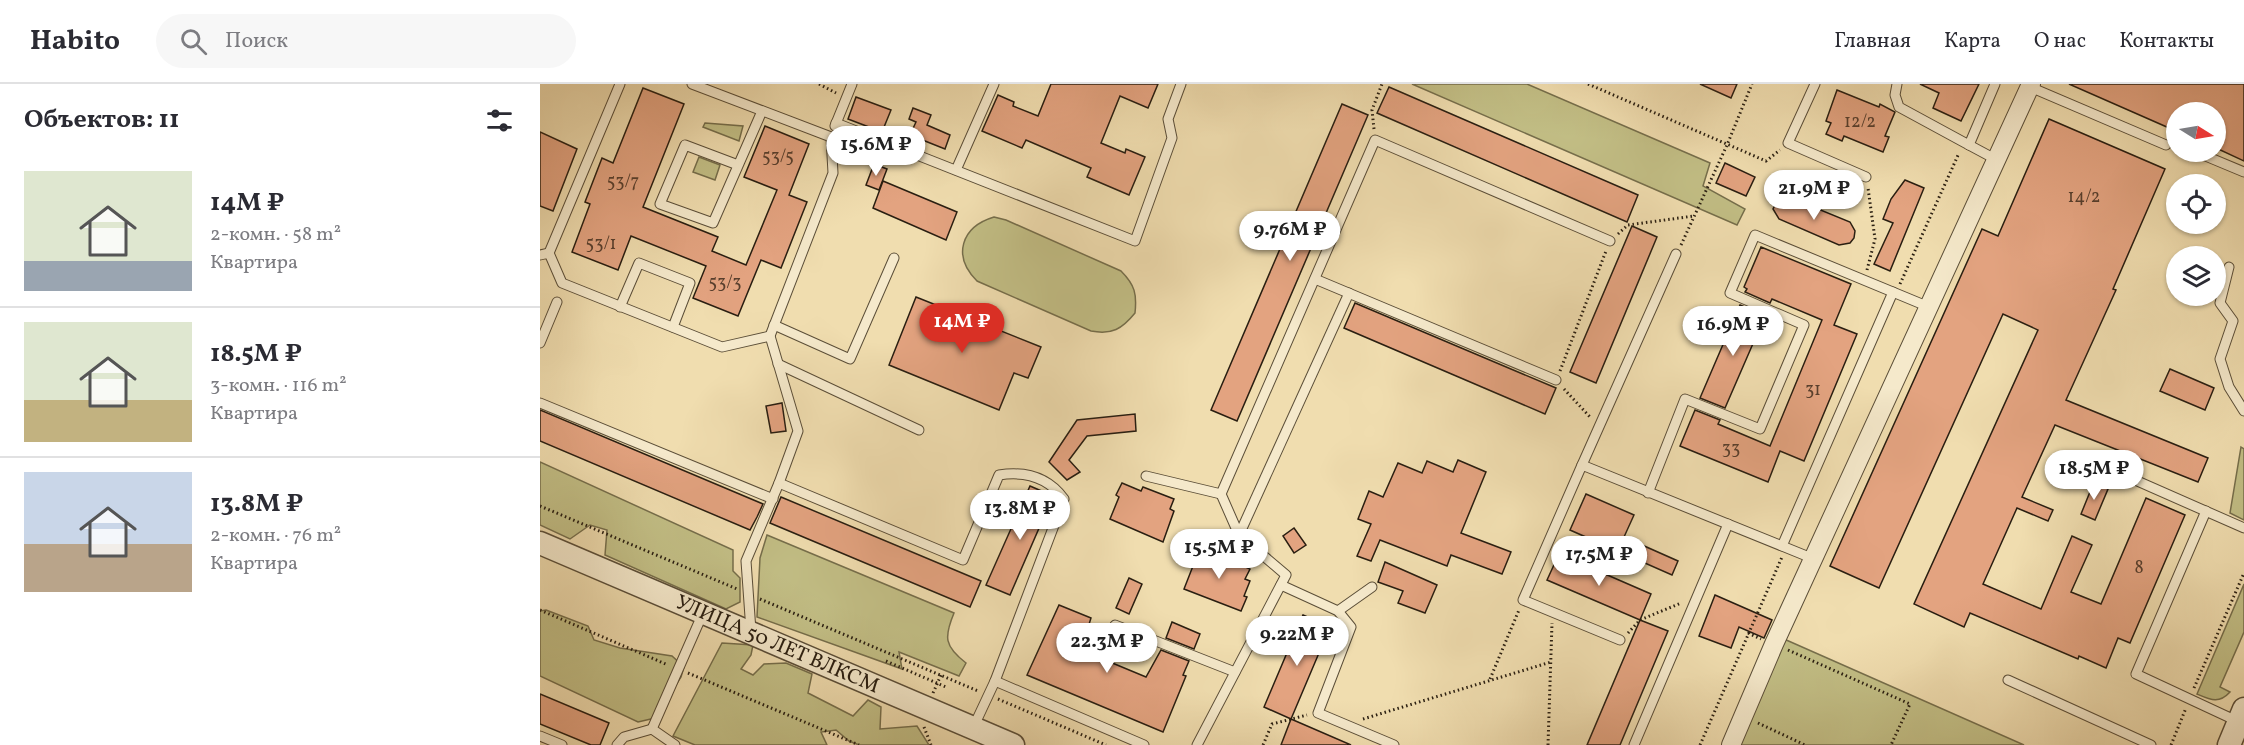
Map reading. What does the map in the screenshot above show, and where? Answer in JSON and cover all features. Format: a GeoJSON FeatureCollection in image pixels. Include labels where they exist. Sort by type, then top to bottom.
{"type":"FeatureCollection","features":[{"type":"Feature","properties":{"kind":"street"},"geometry":{"type":"LineString","coordinates":[[1731,745],[2031,85]]}},
{"type":"Feature","properties":{"kind":"street","name":"УЛИЦА 50 ЛЕТ ВЛКСМ"},"geometry":{"type":"LineString","coordinates":[[540,543],[1006,743]]}},
{"type":"Feature","properties":{"kind":"lane"},"geometry":{"type":"LineString","coordinates":[[620,84],[545,254],[562,283],[722,347],[770,336]]}},
{"type":"Feature","properties":{"kind":"lane"},"geometry":{"type":"LineString","coordinates":[[692,84],[831,136]]}},
{"type":"Feature","properties":{"kind":"lane"},"geometry":{"type":"LineString","coordinates":[[752,633],[746,561],[773,499],[798,431],[770,336],[833,173],[831,136],[852,84]]}},
{"type":"Feature","properties":{"kind":"lane"},"geometry":{"type":"LineString","coordinates":[[956,170],[994,84]]}},
{"type":"Feature","properties":{"kind":"lane"},"geometry":{"type":"LineString","coordinates":[[836,123],[1135,241],[1172,138],[1168,119],[1181,84]]}},
{"type":"Feature","properties":{"kind":"lane"},"geometry":{"type":"LineString","coordinates":[[1815,84],[1788,143],[1866,177]]}},
{"type":"Feature","properties":{"kind":"lane"},"geometry":{"type":"LineString","coordinates":[[1897,84],[1895,95],[1899,107],[1997,160]]}},
{"type":"Feature","properties":{"kind":"lane"},"geometry":{"type":"LineString","coordinates":[[1969,145],[1995,84]]}},
{"type":"Feature","properties":{"kind":"lane"},"geometry":{"type":"LineString","coordinates":[[2031,85],[2166,146]]}},
{"type":"Feature","properties":{"kind":"lane"},"geometry":{"type":"LineString","coordinates":[[738,165],[685,145],[660,204],[713,223],[762,111]]}},
{"type":"Feature","properties":{"kind":"lane"},"geometry":{"type":"LineString","coordinates":[[1197,745],[1286,575],[1239,535],[1221,494],[1375,140],[1610,241]]}},
{"type":"Feature","properties":{"kind":"lane"},"geometry":{"type":"LineString","coordinates":[[2220,162],[2244,172]]}},
{"type":"Feature","properties":{"kind":"lane"},"geometry":{"type":"LineString","coordinates":[[1648,493],[1685,399],[1760,429],[1804,325],[1730,292],[1755,235],[1929,307]]}},
{"type":"Feature","properties":{"kind":"lane"},"geometry":{"type":"LineString","coordinates":[[1620,640],[1523,600],[1676,254]]}},
{"type":"Feature","properties":{"kind":"lane"},"geometry":{"type":"LineString","coordinates":[[774,326],[850,359],[894,258]]}},
{"type":"Feature","properties":{"kind":"lane"},"geometry":{"type":"LineString","coordinates":[[620,307],[639,263],[690,283],[673,327]]}},
{"type":"Feature","properties":{"kind":"lane"},"geometry":{"type":"LineString","coordinates":[[2229,267],[2220,303],[2233,321],[2220,359],[2229,387],[2244,411]]}},
{"type":"Feature","properties":{"kind":"lane"},"geometry":{"type":"LineString","coordinates":[[1315,279],[1556,380]]}},
{"type":"Feature","properties":{"kind":"lane"},"geometry":{"type":"LineString","coordinates":[[1782,546],[1893,292]]}},
{"type":"Feature","properties":{"kind":"lane"},"geometry":{"type":"LineString","coordinates":[[1239,535],[1349,293]]}},
{"type":"Feature","properties":{"kind":"lane"},"geometry":{"type":"LineString","coordinates":[[540,343],[557,302]]}},
{"type":"Feature","properties":{"kind":"lane"},"geometry":{"type":"LineString","coordinates":[[778,364],[920,430]]}},
{"type":"Feature","properties":{"kind":"lane"},"geometry":{"type":"LineString","coordinates":[[540,403],[773,499]]}},
{"type":"Feature","properties":{"kind":"lane"},"geometry":{"type":"LineString","coordinates":[[1582,465],[1814,559]]}},
{"type":"Feature","properties":{"kind":"lane"},"geometry":{"type":"LineString","coordinates":[[2102,465],[2244,528]]}},
{"type":"Feature","properties":{"kind":"lane"},"geometry":{"type":"LineString","coordinates":[[779,483],[963,561],[999,475],[1019,472],[1054,486],[1064,499],[995,681],[973,728]]}},
{"type":"Feature","properties":{"kind":"lane"},"geometry":{"type":"LineString","coordinates":[[1146,476],[1221,494]]}},
{"type":"Feature","properties":{"kind":"lane"},"geometry":{"type":"LineString","coordinates":[[2206,511],[2136,674],[2189,699],[2238,728]]}},
{"type":"Feature","properties":{"kind":"lane"},"geometry":{"type":"LineString","coordinates":[[1634,745],[1728,524]]}},
{"type":"Feature","properties":{"kind":"lane"},"geometry":{"type":"LineString","coordinates":[[1281,585],[1338,611],[1351,627],[1318,713],[1394,745]]}},
{"type":"Feature","properties":{"kind":"lane"},"geometry":{"type":"LineString","coordinates":[[1338,611],[1372,587]]}},
{"type":"Feature","properties":{"kind":"lane"},"geometry":{"type":"LineString","coordinates":[[617,745],[624,738],[652,729],[703,614]]}},
{"type":"Feature","properties":{"kind":"lane"},"geometry":{"type":"LineString","coordinates":[[1115,625],[1235,672]]}},
{"type":"Feature","properties":{"kind":"lane"},"geometry":{"type":"LineString","coordinates":[[2008,680],[2151,745]]}},
{"type":"Feature","properties":{"kind":"lane"},"geometry":{"type":"LineString","coordinates":[[995,681],[1144,745]]}},
{"type":"Feature","properties":{"kind":"lane"},"geometry":{"type":"LineString","coordinates":[[652,729],[675,745]]}},
{"type":"Feature","properties":{"kind":"lane"},"geometry":{"type":"LineString","coordinates":[[540,736],[562,745]]}},
{"type":"Feature","properties":{"kind":"path"},"geometry":{"type":"LineString","coordinates":[[819,84],[846,98]]}},
{"type":"Feature","properties":{"kind":"path"},"geometry":{"type":"LineString","coordinates":[[1375,140],[1372,110],[1382,84]]}},
{"type":"Feature","properties":{"kind":"path"},"geometry":{"type":"LineString","coordinates":[[1588,84],[1766,160],[1788,143]]}},
{"type":"Feature","properties":{"kind":"path"},"geometry":{"type":"LineString","coordinates":[[1676,254],[1727,145],[1752,84]]}},
{"type":"Feature","properties":{"kind":"path"},"geometry":{"type":"LineString","coordinates":[[1864,280],[1875,239],[1866,177]]}},
{"type":"Feature","properties":{"kind":"path"},"geometry":{"type":"LineString","coordinates":[[1599,427],[1556,380],[1610,241],[1628,225],[1694,216]]}},
{"type":"Feature","properties":{"kind":"path"},"geometry":{"type":"LineString","coordinates":[[540,506],[1106,745]]}},
{"type":"Feature","properties":{"kind":"path"},"geometry":{"type":"LineString","coordinates":[[2171,745],[2244,573]]}},
{"type":"Feature","properties":{"kind":"path"},"geometry":{"type":"LineString","coordinates":[[1620,640],[1640,620],[1697,596]]}},
{"type":"Feature","properties":{"kind":"path"},"geometry":{"type":"LineString","coordinates":[[1490,679],[1523,600]]}},
{"type":"Feature","properties":{"kind":"path"},"geometry":{"type":"LineString","coordinates":[[540,610],[859,745]]}},
{"type":"Feature","properties":{"kind":"path"},"geometry":{"type":"LineString","coordinates":[[1548,745],[1552,612]]}},
{"type":"Feature","properties":{"kind":"path"},"geometry":{"type":"LineString","coordinates":[[1786,649],[1910,704],[1891,745]]}},
{"type":"Feature","properties":{"kind":"path"},"geometry":{"type":"LineString","coordinates":[[886,662],[946,687]]}},
{"type":"Feature","properties":{"kind":"path"},"geometry":{"type":"LineString","coordinates":[[1345,724],[1551,662]]}},
{"type":"Feature","properties":{"kind":"path"},"geometry":{"type":"LineString","coordinates":[[1263,745],[1272,724],[1318,713]]}},
{"type":"Feature","properties":{"kind":"path"},"geometry":{"type":"LineString","coordinates":[[1755,722],[1805,745]]}},
{"type":"Feature","properties":{"kind":"shaded area"},"geometry":{"type":"Polygon","coordinates":[[[1412,84],[1527,84],[1710,163],[1703,186],[1745,209],[1737,225],[1412,84]]]}},
{"type":"Feature","properties":{"kind":"shaded area"},"geometry":{"type":"Polygon","coordinates":[[[705,123],[743,126],[739,141],[703,127],[705,123]]]}},
{"type":"Feature","properties":{"kind":"shaded area"},"geometry":{"type":"Polygon","coordinates":[[[699,157],[720,165],[715,180],[693,172],[699,157]]]}},
{"type":"Feature","properties":{"kind":"shaded area"},"geometry":{"type":"Polygon","coordinates":[[[994,217],[1006,220],[1121,271],[1134,290],[1135,313],[1116,330],[1091,331],[977,281],[964,262],[964,243],[974,228],[994,217]]]}},
{"type":"Feature","properties":{"kind":"shaded area"},"geometry":{"type":"Polygon","coordinates":[[[2241,447],[2244,449],[2244,520],[2230,513],[2241,447]]]}},
{"type":"Feature","properties":{"kind":"shaded area"},"geometry":{"type":"Polygon","coordinates":[[[540,462],[733,550],[733,571],[740,578],[740,602],[726,609],[605,555],[607,530],[590,525],[570,539],[540,525],[540,462]]]}},
{"type":"Feature","properties":{"kind":"shaded area"},"geometry":{"type":"Polygon","coordinates":[[[767,535],[954,613],[948,641],[953,651],[966,663],[959,676],[899,652],[902,669],[757,617],[760,558],[767,535]]]}},
{"type":"Feature","properties":{"kind":"shaded area"},"geometry":{"type":"Polygon","coordinates":[[[2244,584],[2244,632],[2220,687],[2230,692],[2215,700],[2207,698],[2197,694],[2244,584]]]}},
{"type":"Feature","properties":{"kind":"shaded area"},"geometry":{"type":"Polygon","coordinates":[[[546,610],[588,626],[594,640],[620,648],[672,656],[684,667],[681,677],[655,718],[638,722],[540,676],[540,611],[546,610]]]}},
{"type":"Feature","properties":{"kind":"shaded area"},"geometry":{"type":"Polygon","coordinates":[[[1784,639],[2024,745],[1737,745],[1784,639]]]}},
{"type":"Feature","properties":{"kind":"shaded area"},"geometry":{"type":"Polygon","coordinates":[[[722,643],[753,645],[751,655],[741,669],[753,675],[764,664],[786,663],[812,674],[808,693],[853,716],[868,700],[881,707],[880,729],[917,726],[929,745],[859,745],[849,741],[836,730],[821,732],[827,745],[695,745],[673,736],[722,643]]]}},
{"type":"Feature","properties":{"kind":"building"},"geometry":{"type":"Polygon","coordinates":[[[1051,84],[1158,84],[1148,108],[1120,96],[1101,143],[1125,153],[1126,149],[1145,157],[1129,195],[1087,177],[1091,168],[1026,140],[1022,148],[982,131],[998,95],[1014,102],[1013,106],[1038,116],[1051,84]]]}},
{"type":"Feature","properties":{"kind":"building"},"geometry":{"type":"Polygon","coordinates":[[[1700,84],[1737,84],[1731,98],[1700,84]]]}},
{"type":"Feature","properties":{"kind":"building"},"geometry":{"type":"Polygon","coordinates":[[[1920,84],[1979,84],[1961,121],[1933,108],[1939,93],[1920,84]]]}},
{"type":"Feature","properties":{"kind":"building"},"geometry":{"type":"Polygon","coordinates":[[[2069,84],[2244,84],[2244,161],[2226,153],[2226,102],[2166,102],[2166,127],[2069,84]]]}},
{"type":"Feature","properties":{"kind":"building"},"geometry":{"type":"Polygon","coordinates":[[[1389,87],[1638,195],[1627,222],[1377,113],[1389,87]]]}},
{"type":"Feature","properties":{"kind":"building"},"geometry":{"type":"Polygon","coordinates":[[[643,88],[684,104],[643,207],[718,237],[712,251],[746,265],[777,190],[744,177],[765,126],[809,144],[789,195],[807,202],[781,268],[761,260],[738,316],[693,298],[706,266],[631,236],[618,270],[572,252],[590,204],[585,202],[602,158],[613,163],[643,88]]]}},
{"type":"Feature","properties":{"kind":"building"},"geometry":{"type":"Polygon","coordinates":[[[1837,90],[1879,107],[1880,104],[1895,112],[1885,136],[1889,137],[1883,152],[1844,136],[1842,141],[1826,134],[1831,123],[1826,121],[1837,90]]]}},
{"type":"Feature","properties":{"kind":"building"},"geometry":{"type":"Polygon","coordinates":[[[856,97],[891,110],[882,132],[848,119],[856,97]]]}},
{"type":"Feature","properties":{"kind":"building"},"geometry":{"type":"Polygon","coordinates":[[[1342,104],[1368,115],[1237,421],[1211,410],[1342,104]]]}},
{"type":"Feature","properties":{"kind":"building"},"geometry":{"type":"Polygon","coordinates":[[[913,108],[931,115],[927,125],[950,135],[945,149],[910,135],[916,122],[909,119],[913,108]]]}},
{"type":"Feature","properties":{"kind":"building"},"geometry":{"type":"Polygon","coordinates":[[[2049,119],[2165,169],[2113,289],[2116,290],[2066,400],[2208,458],[2198,482],[2055,425],[2022,497],[2053,510],[2048,521],[2017,508],[1983,584],[2041,609],[2072,536],[2092,545],[2071,592],[2101,604],[2146,498],[2185,515],[2130,643],[2118,638],[2106,668],[2079,656],[2078,659],[1970,613],[1964,627],[1914,604],[2038,330],[2003,314],[1879,588],[1830,566],[1982,229],[1998,236],[2049,119]]]}},
{"type":"Feature","properties":{"kind":"building"},"geometry":{"type":"Polygon","coordinates":[[[540,132],[577,149],[553,211],[540,206],[540,132]]]}},
{"type":"Feature","properties":{"kind":"building"},"geometry":{"type":"Polygon","coordinates":[[[1725,163],[1755,177],[1746,196],[1716,183],[1725,163]]]}},
{"type":"Feature","properties":{"kind":"building"},"geometry":{"type":"Polygon","coordinates":[[[874,164],[887,169],[879,190],[866,185],[874,164]]]}},
{"type":"Feature","properties":{"kind":"building"},"geometry":{"type":"Polygon","coordinates":[[[1905,180],[1924,188],[1890,271],[1874,264],[1893,223],[1883,219],[1891,199],[1905,180]]]}},
{"type":"Feature","properties":{"kind":"building"},"geometry":{"type":"Polygon","coordinates":[[[883,181],[957,212],[946,240],[873,208],[883,181]]]}},
{"type":"Feature","properties":{"kind":"building"},"geometry":{"type":"Polygon","coordinates":[[[1784,195],[1850,222],[1855,231],[1854,238],[1850,243],[1839,245],[1779,219],[1773,209],[1779,197],[1784,195]]]}},
{"type":"Feature","properties":{"kind":"building"},"geometry":{"type":"Polygon","coordinates":[[[1632,226],[1657,237],[1596,383],[1570,372],[1632,226]]]}},
{"type":"Feature","properties":{"kind":"building"},"geometry":{"type":"Polygon","coordinates":[[[1761,247],[1851,284],[1834,325],[1857,334],[1804,461],[1780,451],[1768,482],[1680,446],[1695,410],[1720,420],[1718,424],[1770,446],[1822,320],[1772,299],[1770,303],[1745,292],[1747,289],[1744,287],[1761,247]]]}},
{"type":"Feature","properties":{"kind":"building"},"geometry":{"type":"Polygon","coordinates":[[[916,297],[1041,347],[1028,378],[1014,373],[999,410],[889,365],[916,297]]]}},
{"type":"Feature","properties":{"kind":"building"},"geometry":{"type":"Polygon","coordinates":[[[1355,303],[1556,388],[1545,414],[1344,328],[1355,303]]]}},
{"type":"Feature","properties":{"kind":"building"},"geometry":{"type":"Polygon","coordinates":[[[1740,305],[1765,316],[1725,408],[1700,398],[1740,305]]]}},
{"type":"Feature","properties":{"kind":"building"},"geometry":{"type":"Polygon","coordinates":[[[2170,369],[2214,388],[2205,410],[2160,391],[2170,369]]]}},
{"type":"Feature","properties":{"kind":"building"},"geometry":{"type":"Polygon","coordinates":[[[782,403],[786,431],[771,433],[766,406],[782,403]]]}},
{"type":"Feature","properties":{"kind":"building"},"geometry":{"type":"Polygon","coordinates":[[[540,410],[763,504],[750,530],[540,441],[540,410]]]}},
{"type":"Feature","properties":{"kind":"building"},"geometry":{"type":"Polygon","coordinates":[[[1135,414],[1136,431],[1087,436],[1069,460],[1080,472],[1067,480],[1049,462],[1077,420],[1135,414]]]}},
{"type":"Feature","properties":{"kind":"building"},"geometry":{"type":"Polygon","coordinates":[[[1458,460],[1486,472],[1461,533],[1511,552],[1502,574],[1451,555],[1447,566],[1380,540],[1371,561],[1357,556],[1371,524],[1358,519],[1369,491],[1383,497],[1398,463],[1422,473],[1427,461],[1453,472],[1458,460]]]}},
{"type":"Feature","properties":{"kind":"building"},"geometry":{"type":"Polygon","coordinates":[[[2094,482],[2108,489],[2095,520],[2081,514],[2094,482]]]}},
{"type":"Feature","properties":{"kind":"building"},"geometry":{"type":"Polygon","coordinates":[[[1122,483],[1141,491],[1143,487],[1174,499],[1170,509],[1174,511],[1163,542],[1110,519],[1119,497],[1116,495],[1122,483]]]}},
{"type":"Feature","properties":{"kind":"building"},"geometry":{"type":"Polygon","coordinates":[[[1030,486],[1053,496],[1010,595],[986,585],[1030,486]]]}},
{"type":"Feature","properties":{"kind":"building"},"geometry":{"type":"Polygon","coordinates":[[[1586,494],[1634,515],[1624,537],[1678,561],[1672,575],[1570,530],[1586,494]]]}},
{"type":"Feature","properties":{"kind":"building"},"geometry":{"type":"Polygon","coordinates":[[[781,497],[981,581],[970,607],[770,523],[781,497]]]}},
{"type":"Feature","properties":{"kind":"building"},"geometry":{"type":"Polygon","coordinates":[[[1294,528],[1306,545],[1294,553],[1283,536],[1294,528]]]}},
{"type":"Feature","properties":{"kind":"building"},"geometry":{"type":"Polygon","coordinates":[[[1196,551],[1217,560],[1219,555],[1250,569],[1245,579],[1250,581],[1244,596],[1247,597],[1241,611],[1184,589],[1196,551]]]}},
{"type":"Feature","properties":{"kind":"building"},"geometry":{"type":"Polygon","coordinates":[[[1559,554],[1651,594],[1640,620],[1547,580],[1559,554]]]}},
{"type":"Feature","properties":{"kind":"building"},"geometry":{"type":"Polygon","coordinates":[[[1385,562],[1437,585],[1425,613],[1398,603],[1403,591],[1378,582],[1385,562]]]}},
{"type":"Feature","properties":{"kind":"building"},"geometry":{"type":"Polygon","coordinates":[[[1129,578],[1142,584],[1129,614],[1116,608],[1129,578]]]}},
{"type":"Feature","properties":{"kind":"building"},"geometry":{"type":"Polygon","coordinates":[[[1715,595],[1772,620],[1764,638],[1739,627],[1731,648],[1699,636],[1715,595]]]}},
{"type":"Feature","properties":{"kind":"building"},"geometry":{"type":"Polygon","coordinates":[[[1059,605],[1091,618],[1081,650],[1146,677],[1161,650],[1189,661],[1183,675],[1186,676],[1163,732],[1027,675],[1059,605]]]}},
{"type":"Feature","properties":{"kind":"building"},"geometry":{"type":"Polygon","coordinates":[[[1303,615],[1330,627],[1291,719],[1264,707],[1303,615]]]}},
{"type":"Feature","properties":{"kind":"building"},"geometry":{"type":"Polygon","coordinates":[[[1640,620],[1668,631],[1620,745],[1587,745],[1640,620]]]}},
{"type":"Feature","properties":{"kind":"building"},"geometry":{"type":"Polygon","coordinates":[[[1172,622],[1200,634],[1194,649],[1166,638],[1172,622]]]}},
{"type":"Feature","properties":{"kind":"building"},"geometry":{"type":"Polygon","coordinates":[[[540,694],[609,723],[600,745],[591,745],[540,724],[540,694]]]}},
{"type":"Feature","properties":{"kind":"building"},"geometry":{"type":"Polygon","coordinates":[[[1291,719],[1351,745],[1281,745],[1291,719]]]}}]}
